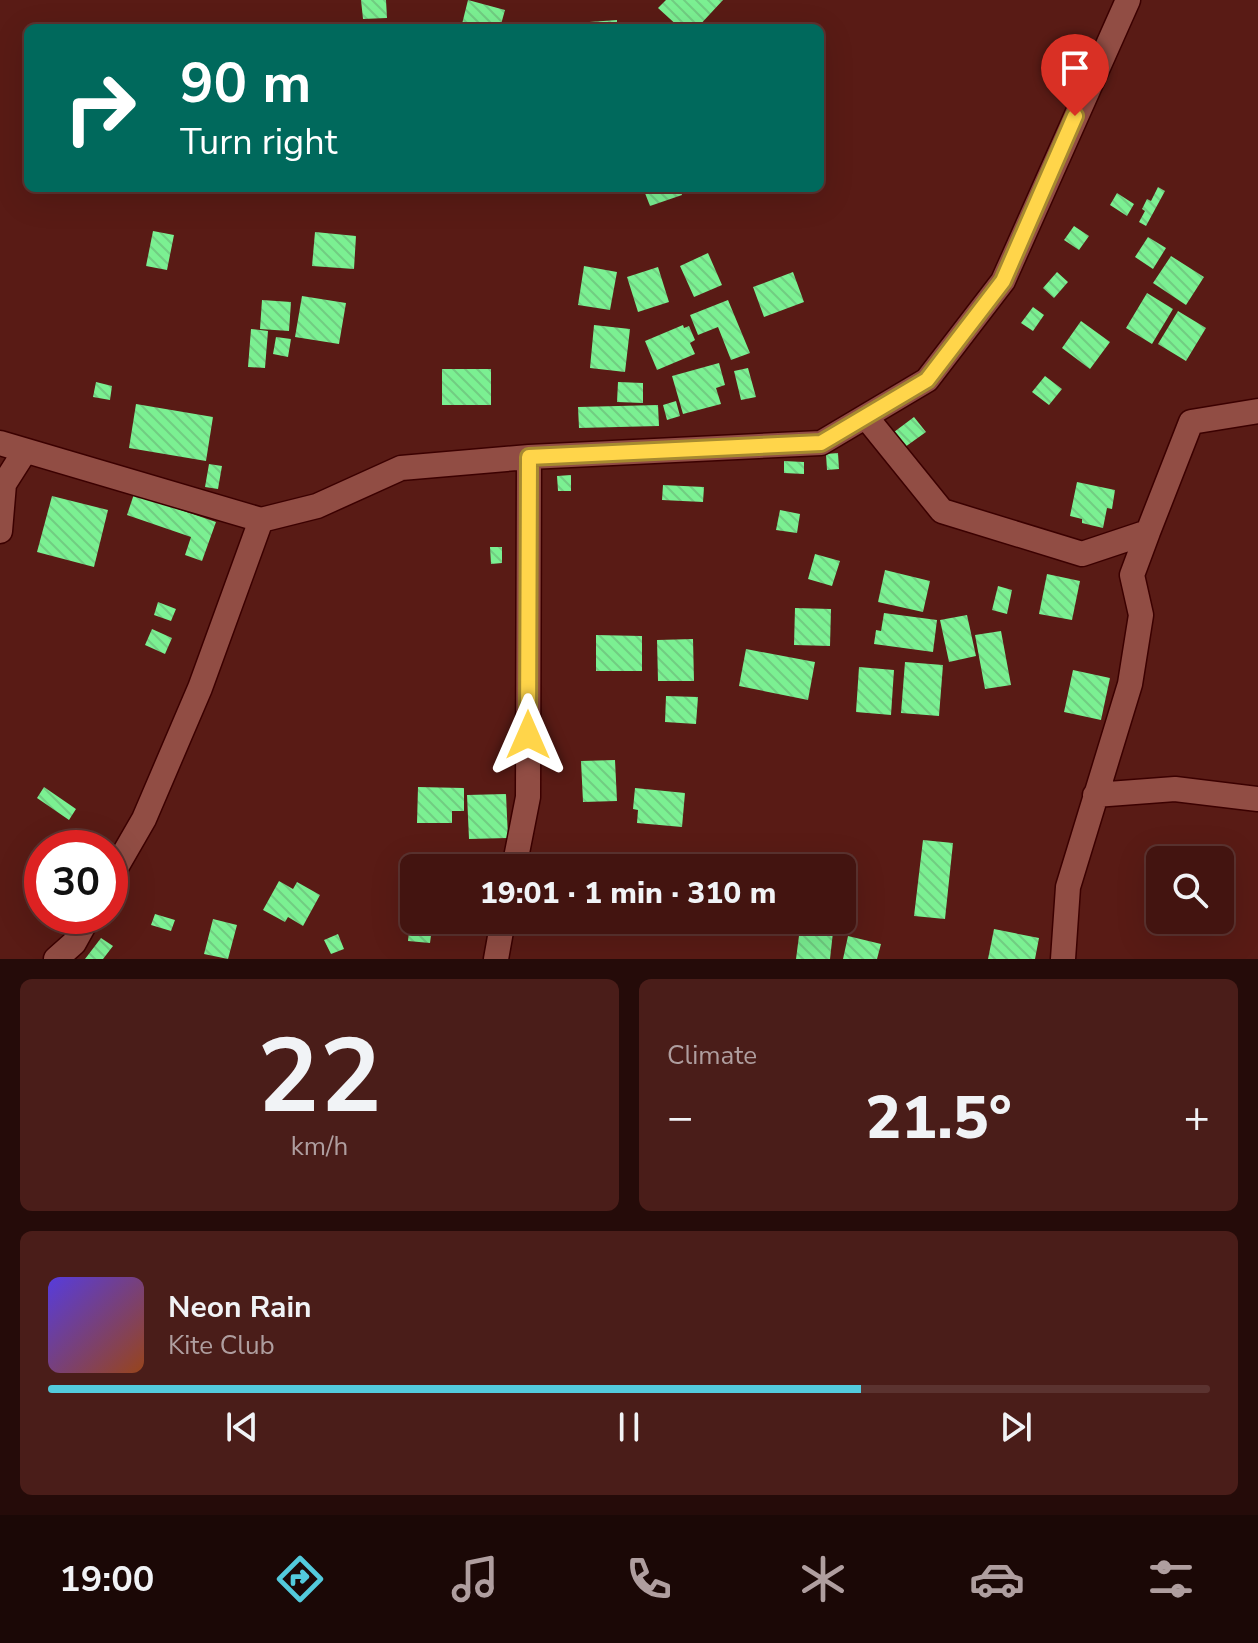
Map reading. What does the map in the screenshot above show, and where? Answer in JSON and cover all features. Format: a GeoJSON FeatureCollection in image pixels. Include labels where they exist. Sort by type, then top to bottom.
{"type":"FeatureCollection","features":[{"type":"Feature","properties":{"kind":"street"},"geometry":{"type":"LineString","coordinates":[[0,443],[261,520],[317,506],[401,468],[529,457],[821,443],[927,380],[1003,281],[1128,0]]}},
{"type":"Feature","properties":{"kind":"street"},"geometry":{"type":"LineString","coordinates":[[1063,959],[1068,887],[1130,684],[1141,615],[1132,575],[1191,422],[1258,411]]}},
{"type":"Feature","properties":{"kind":"street"},"geometry":{"type":"LineString","coordinates":[[866,417],[942,511],[1082,554],[1148,532]]}},
{"type":"Feature","properties":{"kind":"street"},"geometry":{"type":"LineString","coordinates":[[0,531],[4,484],[25,451]]}},
{"type":"Feature","properties":{"kind":"street"},"geometry":{"type":"LineString","coordinates":[[517,854],[528,797],[529,457]]}},
{"type":"Feature","properties":{"kind":"street"},"geometry":{"type":"LineString","coordinates":[[128,847],[144,819],[200,688],[261,520]]}},
{"type":"Feature","properties":{"kind":"street"},"geometry":{"type":"LineString","coordinates":[[1095,795],[1175,789],[1258,799]]}},
{"type":"Feature","properties":{"kind":"street"},"geometry":{"type":"LineString","coordinates":[[56,959],[74,943],[79,934]]}},
{"type":"Feature","properties":{"kind":"street"},"geometry":{"type":"LineString","coordinates":[[496,959],[500,934]]}},
{"type":"Feature","properties":{"kind":"building"},"geometry":{"type":"Polygon","coordinates":[[[361,0],[386,0],[387,18],[363,19],[361,0]]]}},
{"type":"Feature","properties":{"kind":"building"},"geometry":{"type":"Polygon","coordinates":[[[468,0],[505,10],[501,24],[462,24],[468,0]]]}},
{"type":"Feature","properties":{"kind":"building"},"geometry":{"type":"Polygon","coordinates":[[[666,0],[723,0],[701,24],[676,24],[658,8],[666,0]]]}},
{"type":"Feature","properties":{"kind":"building"},"geometry":{"type":"Polygon","coordinates":[[[617,20],[617,24],[562,24],[617,20]]]}},
{"type":"Feature","properties":{"kind":"building"},"geometry":{"type":"Polygon","coordinates":[[[1158,187],[1165,191],[1146,226],[1139,222],[1145,211],[1142,209],[1147,199],[1151,201],[1158,187]]]}},
{"type":"Feature","properties":{"kind":"building"},"geometry":{"type":"Polygon","coordinates":[[[645,192],[681,192],[682,195],[650,206],[645,192]]]}},
{"type":"Feature","properties":{"kind":"building"},"geometry":{"type":"Polygon","coordinates":[[[1117,193],[1134,204],[1127,216],[1110,205],[1117,193]]]}},
{"type":"Feature","properties":{"kind":"building"},"geometry":{"type":"Polygon","coordinates":[[[1074,226],[1089,236],[1079,250],[1064,240],[1074,226]]]}},
{"type":"Feature","properties":{"kind":"building"},"geometry":{"type":"Polygon","coordinates":[[[153,231],[174,235],[167,270],[146,266],[153,231]]]}},
{"type":"Feature","properties":{"kind":"building"},"geometry":{"type":"Polygon","coordinates":[[[315,232],[356,236],[354,269],[312,266],[315,232]]]}},
{"type":"Feature","properties":{"kind":"building"},"geometry":{"type":"Polygon","coordinates":[[[1148,237],[1166,248],[1153,269],[1135,257],[1148,237]]]}},
{"type":"Feature","properties":{"kind":"building"},"geometry":{"type":"Polygon","coordinates":[[[708,253],[722,285],[694,297],[680,266],[708,253]]]}},
{"type":"Feature","properties":{"kind":"building"},"geometry":{"type":"Polygon","coordinates":[[[1171,256],[1204,277],[1186,305],[1153,283],[1171,256]]]}},
{"type":"Feature","properties":{"kind":"building"},"geometry":{"type":"Polygon","coordinates":[[[584,266],[617,272],[610,310],[578,305],[584,266]]]}},
{"type":"Feature","properties":{"kind":"building"},"geometry":{"type":"Polygon","coordinates":[[[658,267],[669,302],[638,312],[627,277],[658,267]]]}},
{"type":"Feature","properties":{"kind":"building"},"geometry":{"type":"Polygon","coordinates":[[[793,272],[804,302],[764,317],[753,287],[793,272]]]}},
{"type":"Feature","properties":{"kind":"building"},"geometry":{"type":"Polygon","coordinates":[[[1057,272],[1068,282],[1054,298],[1043,288],[1057,272]]]}},
{"type":"Feature","properties":{"kind":"building"},"geometry":{"type":"Polygon","coordinates":[[[1147,293],[1173,309],[1152,344],[1126,328],[1147,293]]]}},
{"type":"Feature","properties":{"kind":"building"},"geometry":{"type":"Polygon","coordinates":[[[302,296],[346,303],[339,344],[295,337],[302,296]]]}},
{"type":"Feature","properties":{"kind":"building"},"geometry":{"type":"Polygon","coordinates":[[[262,300],[291,302],[289,331],[260,329],[262,300]]]}},
{"type":"Feature","properties":{"kind":"building"},"geometry":{"type":"Polygon","coordinates":[[[728,300],[750,353],[731,360],[718,327],[698,335],[690,315],[728,300]]]}},
{"type":"Feature","properties":{"kind":"building"},"geometry":{"type":"Polygon","coordinates":[[[1033,307],[1044,315],[1033,331],[1021,323],[1033,307]]]}},
{"type":"Feature","properties":{"kind":"building"},"geometry":{"type":"Polygon","coordinates":[[[1178,311],[1206,328],[1186,361],[1158,344],[1178,311]]]}},
{"type":"Feature","properties":{"kind":"building"},"geometry":{"type":"Polygon","coordinates":[[[1081,321],[1110,342],[1090,369],[1062,348],[1081,321]]]}},
{"type":"Feature","properties":{"kind":"building"},"geometry":{"type":"Polygon","coordinates":[[[594,325],[630,329],[625,372],[590,368],[594,325]]]}},
{"type":"Feature","properties":{"kind":"building"},"geometry":{"type":"Polygon","coordinates":[[[683,325],[684,328],[689,326],[695,340],[690,343],[695,354],[657,370],[645,341],[683,325]]]}},
{"type":"Feature","properties":{"kind":"building"},"geometry":{"type":"Polygon","coordinates":[[[251,329],[268,331],[265,368],[248,367],[251,329]]]}},
{"type":"Feature","properties":{"kind":"building"},"geometry":{"type":"Polygon","coordinates":[[[276,337],[291,339],[288,357],[273,354],[276,337]]]}},
{"type":"Feature","properties":{"kind":"building"},"geometry":{"type":"Polygon","coordinates":[[[719,363],[725,385],[716,388],[721,404],[683,414],[672,376],[719,363]]]}},
{"type":"Feature","properties":{"kind":"building"},"geometry":{"type":"Polygon","coordinates":[[[748,368],[756,397],[741,400],[734,371],[748,368]]]}},
{"type":"Feature","properties":{"kind":"building"},"geometry":{"type":"Polygon","coordinates":[[[442,369],[491,369],[491,405],[442,405],[442,369]]]}},
{"type":"Feature","properties":{"kind":"building"},"geometry":{"type":"Polygon","coordinates":[[[1045,376],[1062,389],[1049,405],[1032,392],[1045,376]]]}},
{"type":"Feature","properties":{"kind":"building"},"geometry":{"type":"Polygon","coordinates":[[[96,382],[112,386],[110,400],[93,397],[96,382]]]}},
{"type":"Feature","properties":{"kind":"building"},"geometry":{"type":"Polygon","coordinates":[[[618,382],[643,383],[643,403],[617,402],[618,382]]]}},
{"type":"Feature","properties":{"kind":"building"},"geometry":{"type":"Polygon","coordinates":[[[676,401],[680,416],[667,420],[663,405],[676,401]]]}},
{"type":"Feature","properties":{"kind":"building"},"geometry":{"type":"Polygon","coordinates":[[[136,404],[213,417],[206,461],[129,448],[136,404]]]}},
{"type":"Feature","properties":{"kind":"building"},"geometry":{"type":"Polygon","coordinates":[[[658,405],[659,426],[579,428],[578,407],[658,405]]]}},
{"type":"Feature","properties":{"kind":"building"},"geometry":{"type":"Polygon","coordinates":[[[914,417],[926,432],[905,447],[894,432],[914,417]]]}},
{"type":"Feature","properties":{"kind":"building"},"geometry":{"type":"Polygon","coordinates":[[[838,453],[839,469],[827,470],[826,454],[838,453]]]}},
{"type":"Feature","properties":{"kind":"building"},"geometry":{"type":"Polygon","coordinates":[[[784,461],[804,462],[804,474],[784,473],[784,461]]]}},
{"type":"Feature","properties":{"kind":"building"},"geometry":{"type":"Polygon","coordinates":[[[209,464],[222,466],[218,489],[205,487],[209,464]]]}},
{"type":"Feature","properties":{"kind":"building"},"geometry":{"type":"Polygon","coordinates":[[[571,475],[571,491],[558,491],[557,476],[571,475]]]}},
{"type":"Feature","properties":{"kind":"building"},"geometry":{"type":"Polygon","coordinates":[[[1077,482],[1115,490],[1112,509],[1107,508],[1103,528],[1082,523],[1082,519],[1070,516],[1077,482]]]}},
{"type":"Feature","properties":{"kind":"building"},"geometry":{"type":"Polygon","coordinates":[[[663,485],[704,487],[703,502],[662,500],[663,485]]]}},
{"type":"Feature","properties":{"kind":"building"},"geometry":{"type":"Polygon","coordinates":[[[134,494],[216,522],[202,561],[185,555],[191,537],[127,515],[134,494]]]}},
{"type":"Feature","properties":{"kind":"building"},"geometry":{"type":"Polygon","coordinates":[[[52,496],[108,510],[94,567],[37,552],[52,496]]]}},
{"type":"Feature","properties":{"kind":"building"},"geometry":{"type":"Polygon","coordinates":[[[780,510],[800,514],[797,533],[776,530],[780,510]]]}},
{"type":"Feature","properties":{"kind":"building"},"geometry":{"type":"Polygon","coordinates":[[[490,547],[502,547],[502,563],[491,564],[490,547]]]}},
{"type":"Feature","properties":{"kind":"building"},"geometry":{"type":"Polygon","coordinates":[[[815,554],[840,561],[832,586],[808,579],[815,554]]]}},
{"type":"Feature","properties":{"kind":"building"},"geometry":{"type":"Polygon","coordinates":[[[885,570],[930,581],[923,612],[878,602],[885,570]]]}},
{"type":"Feature","properties":{"kind":"building"},"geometry":{"type":"Polygon","coordinates":[[[1047,574],[1080,581],[1072,620],[1039,614],[1047,574]]]}},
{"type":"Feature","properties":{"kind":"building"},"geometry":{"type":"Polygon","coordinates":[[[998,586],[1012,590],[1007,614],[992,610],[998,586]]]}},
{"type":"Feature","properties":{"kind":"building"},"geometry":{"type":"Polygon","coordinates":[[[158,602],[176,609],[171,621],[154,615],[158,602]]]}},
{"type":"Feature","properties":{"kind":"building"},"geometry":{"type":"Polygon","coordinates":[[[795,608],[831,609],[830,646],[794,645],[795,608]]]}},
{"type":"Feature","properties":{"kind":"building"},"geometry":{"type":"Polygon","coordinates":[[[884,613],[937,620],[933,652],[874,644],[876,630],[881,631],[884,613]]]}},
{"type":"Feature","properties":{"kind":"building"},"geometry":{"type":"Polygon","coordinates":[[[967,615],[976,656],[949,662],[940,620],[967,615]]]}},
{"type":"Feature","properties":{"kind":"building"},"geometry":{"type":"Polygon","coordinates":[[[152,629],[172,638],[165,654],[145,645],[152,629]]]}},
{"type":"Feature","properties":{"kind":"building"},"geometry":{"type":"Polygon","coordinates":[[[1001,631],[1011,685],[985,689],[975,635],[1001,631]]]}},
{"type":"Feature","properties":{"kind":"building"},"geometry":{"type":"Polygon","coordinates":[[[596,635],[642,636],[642,671],[596,671],[596,635]]]}},
{"type":"Feature","properties":{"kind":"building"},"geometry":{"type":"Polygon","coordinates":[[[693,639],[694,681],[658,681],[657,640],[693,639]]]}},
{"type":"Feature","properties":{"kind":"building"},"geometry":{"type":"Polygon","coordinates":[[[746,649],[815,662],[808,700],[739,686],[746,649]]]}},
{"type":"Feature","properties":{"kind":"building"},"geometry":{"type":"Polygon","coordinates":[[[905,662],[943,665],[939,716],[901,713],[905,662]]]}},
{"type":"Feature","properties":{"kind":"building"},"geometry":{"type":"Polygon","coordinates":[[[859,667],[894,670],[891,715],[856,712],[859,667]]]}},
{"type":"Feature","properties":{"kind":"building"},"geometry":{"type":"Polygon","coordinates":[[[1073,670],[1110,678],[1101,720],[1064,712],[1073,670]]]}},
{"type":"Feature","properties":{"kind":"building"},"geometry":{"type":"Polygon","coordinates":[[[666,696],[698,697],[696,724],[665,722],[666,696]]]}},
{"type":"Feature","properties":{"kind":"building"},"geometry":{"type":"Polygon","coordinates":[[[615,760],[617,801],[583,802],[581,761],[615,760]]]}},
{"type":"Feature","properties":{"kind":"building"},"geometry":{"type":"Polygon","coordinates":[[[44,787],[76,809],[69,820],[37,798],[44,787]]]}},
{"type":"Feature","properties":{"kind":"building"},"geometry":{"type":"Polygon","coordinates":[[[418,787],[464,788],[464,811],[452,811],[452,823],[417,823],[418,787]]]}},
{"type":"Feature","properties":{"kind":"building"},"geometry":{"type":"Polygon","coordinates":[[[635,788],[685,793],[682,827],[637,823],[638,810],[633,809],[635,788]]]}},
{"type":"Feature","properties":{"kind":"building"},"geometry":{"type":"Polygon","coordinates":[[[506,794],[508,838],[469,839],[467,795],[506,794]]]}},
{"type":"Feature","properties":{"kind":"building"},"geometry":{"type":"Polygon","coordinates":[[[923,840],[953,843],[945,919],[914,916],[923,840]]]}},
{"type":"Feature","properties":{"kind":"building"},"geometry":{"type":"Polygon","coordinates":[[[279,881],[293,889],[297,882],[320,895],[303,926],[288,917],[285,922],[263,910],[279,881]]]}},
{"type":"Feature","properties":{"kind":"building"},"geometry":{"type":"Polygon","coordinates":[[[155,914],[175,920],[171,931],[151,925],[155,914]]]}},
{"type":"Feature","properties":{"kind":"building"},"geometry":{"type":"Polygon","coordinates":[[[213,919],[237,925],[228,959],[204,954],[213,919]]]}},
{"type":"Feature","properties":{"kind":"building"},"geometry":{"type":"Polygon","coordinates":[[[994,929],[1039,938],[1035,959],[988,959],[994,929]]]}},
{"type":"Feature","properties":{"kind":"building"},"geometry":{"type":"Polygon","coordinates":[[[338,934],[344,949],[331,954],[324,940],[338,934]]]}},
{"type":"Feature","properties":{"kind":"building"},"geometry":{"type":"Polygon","coordinates":[[[409,934],[431,934],[430,943],[408,941],[409,934]]]}},
{"type":"Feature","properties":{"kind":"building"},"geometry":{"type":"Polygon","coordinates":[[[799,934],[833,934],[830,959],[796,959],[799,934]]]}},
{"type":"Feature","properties":{"kind":"building"},"geometry":{"type":"Polygon","coordinates":[[[848,936],[881,944],[877,959],[843,959],[848,936]]]}},
{"type":"Feature","properties":{"kind":"building"},"geometry":{"type":"Polygon","coordinates":[[[101,938],[113,946],[103,959],[85,959],[101,938]]]}},
{"type":"Feature","properties":{"kind":"route"},"geometry":{"type":"LineString","coordinates":[[528,735],[529,457],[821,443],[927,380],[1003,281],[1075,116]]}}]}
